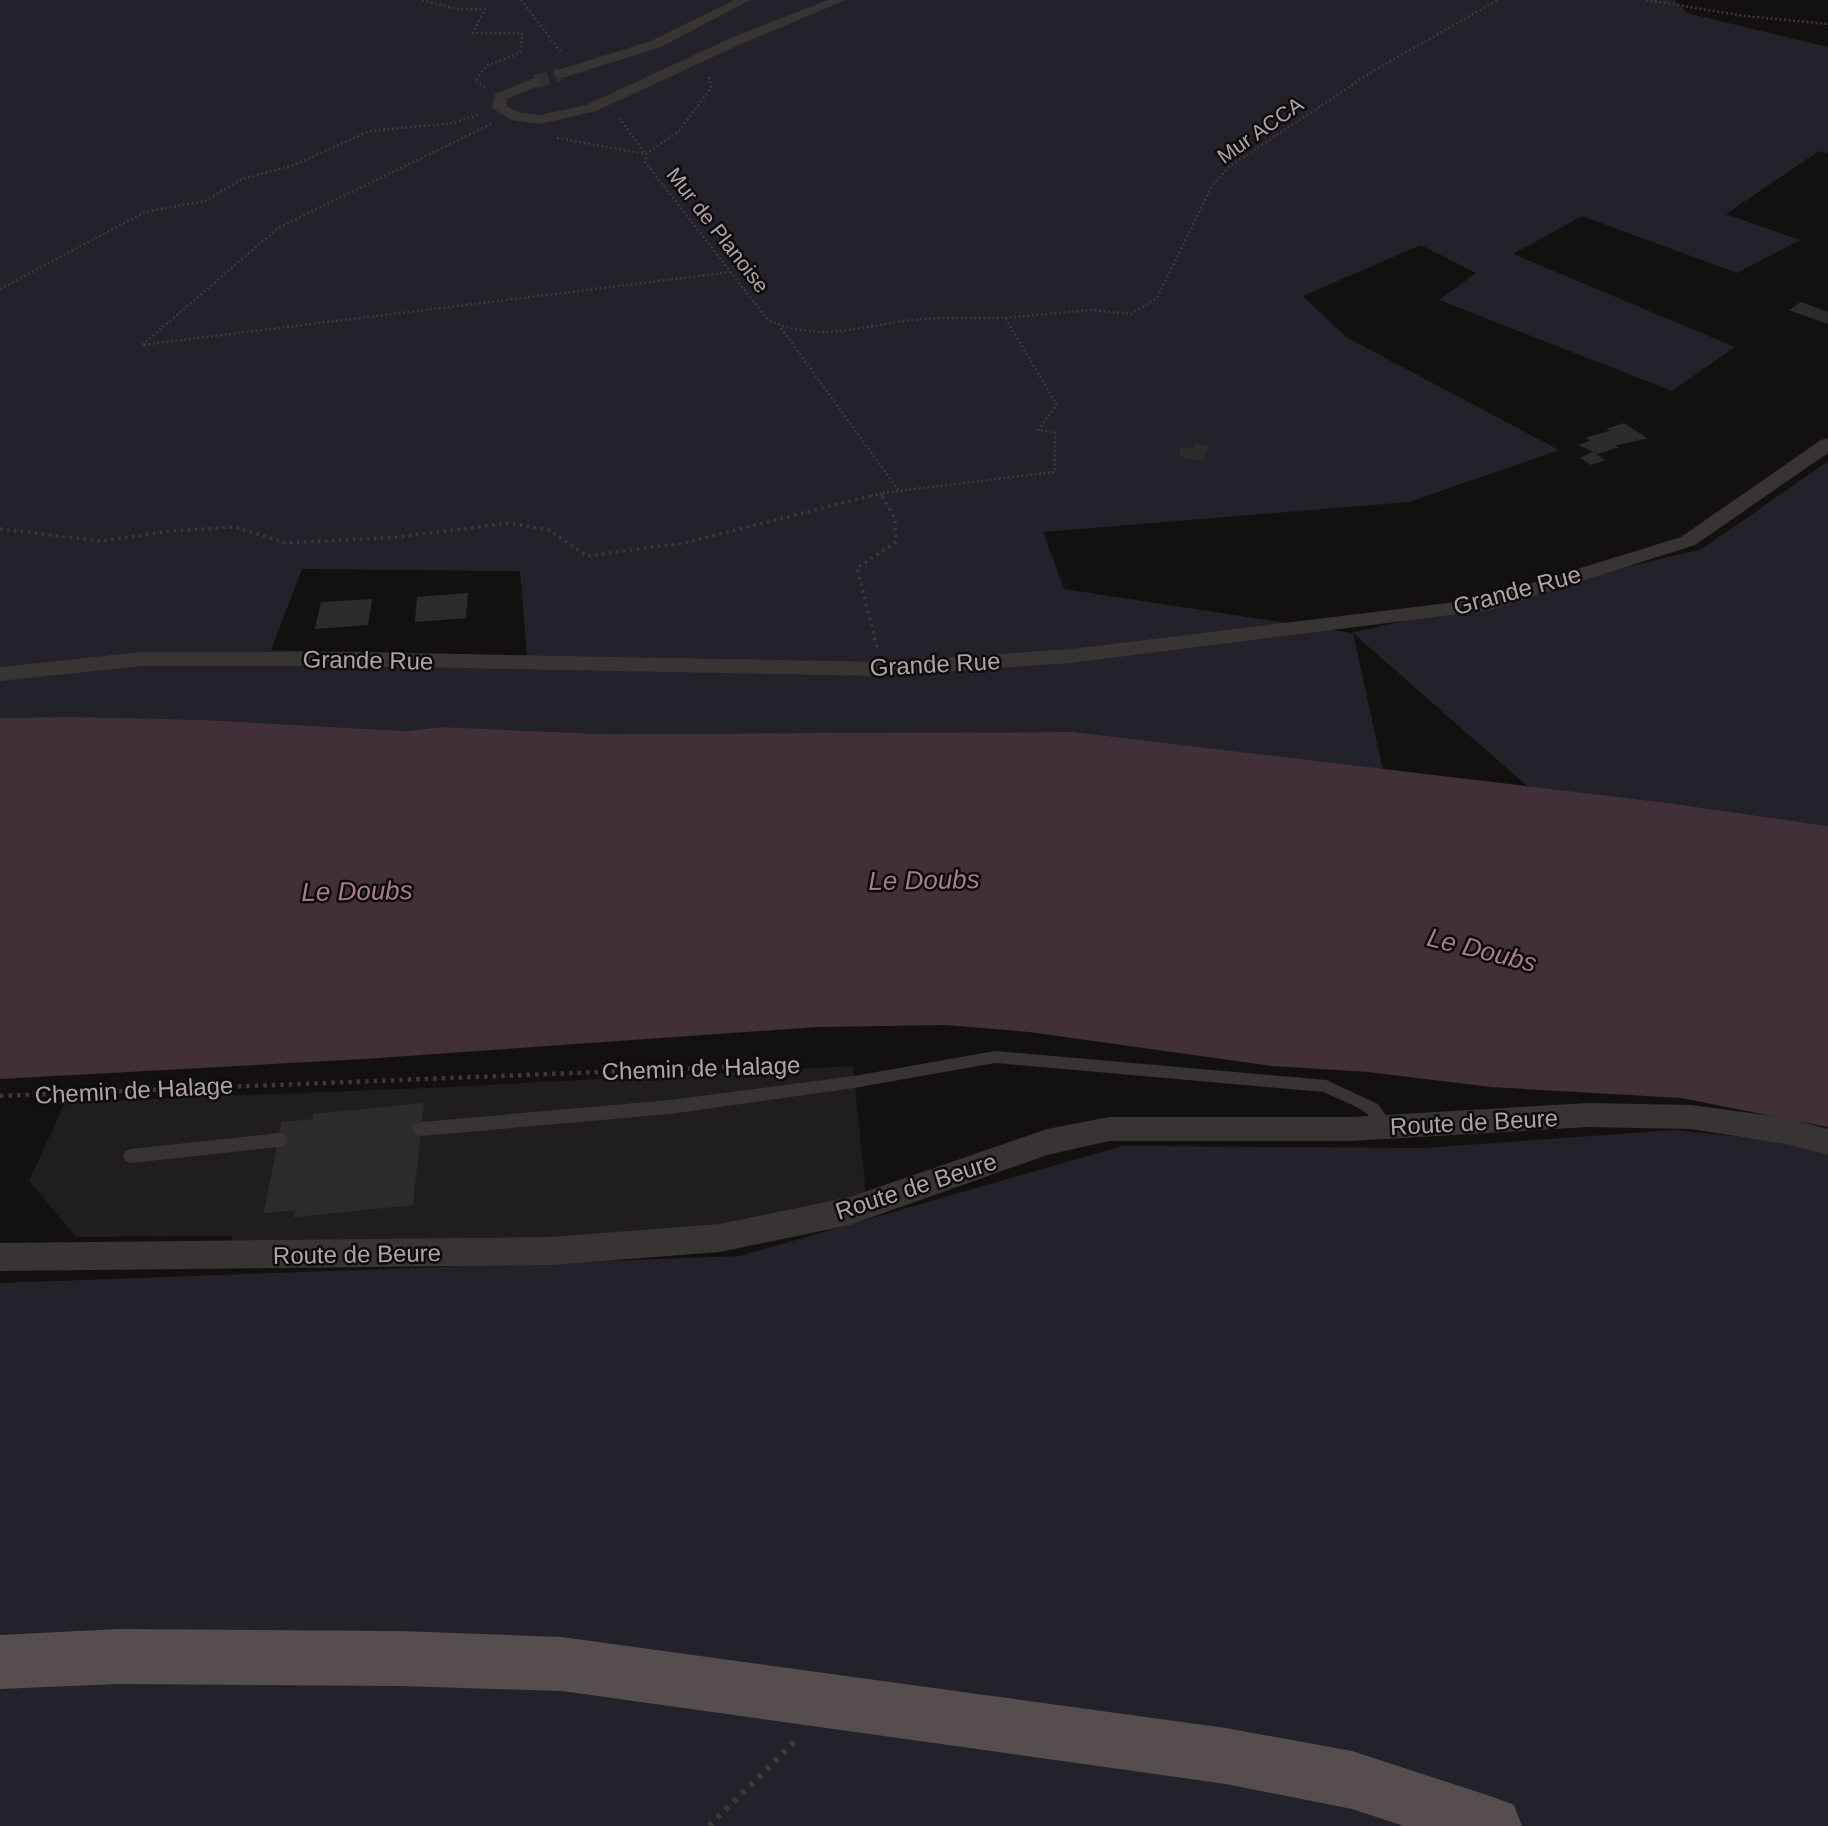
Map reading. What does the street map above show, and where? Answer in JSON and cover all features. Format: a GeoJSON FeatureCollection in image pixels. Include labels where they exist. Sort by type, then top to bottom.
{"type":"FeatureCollection","features":[{"type":"Feature","properties":{"kind":"main road"},"geometry":{"type":"LineString","coordinates":[[0,1662],[32,1658],[139,1657],[456,1658],[562,1664],[1226,1756],[1352,1780],[1493,1826]]}},
{"type":"Feature","properties":{"kind":"street"},"geometry":{"type":"LineString","coordinates":[[559,74],[656,44],[744,0]]}},
{"type":"Feature","properties":{"kind":"street"},"geometry":{"type":"LineString","coordinates":[[502,112],[538,119],[601,104],[749,35],[840,0]]}},
{"type":"Feature","properties":{"kind":"street"},"geometry":{"type":"LineString","coordinates":[[502,112],[535,82]]}},
{"type":"Feature","properties":{"kind":"street","name":"Grande Rue"},"geometry":{"type":"LineString","coordinates":[[0,674],[142,659],[882,669],[1072,656],[1482,605],[1688,541],[1828,444]]}},
{"type":"Feature","properties":{"kind":"street","name":"Route de Beure"},"geometry":{"type":"LineString","coordinates":[[0,1257],[550,1251],[720,1238],[850,1211],[1047,1142],[1109,1129],[1386,1127],[1588,1115],[1692,1117],[1787,1130],[1828,1142]]}},
{"type":"Feature","properties":{"kind":"lane"},"geometry":{"type":"LineString","coordinates":[[421,1129],[670,1107],[854,1082],[995,1057],[1326,1086],[1372,1109],[1386,1127]]}},
{"type":"Feature","properties":{"kind":"lane"},"geometry":{"type":"LineString","coordinates":[[131,1156],[279,1140]]}},
{"type":"Feature","properties":{"kind":"path"},"geometry":{"type":"LineString","coordinates":[[422,0],[457,9],[485,9],[473,33],[522,33],[520,53],[486,66],[475,81],[502,112]]}},
{"type":"Feature","properties":{"kind":"path","name":"Mur ACCA"},"geometry":{"type":"LineString","coordinates":[[1005,318],[1090,310],[1132,314],[1140,309],[1157,298],[1212,186],[1229,167],[1373,71],[1498,0]]}},
{"type":"Feature","properties":{"kind":"path"},"geometry":{"type":"LineString","coordinates":[[1646,0],[1745,16],[1828,24]]}},
{"type":"Feature","properties":{"kind":"path","name":"Mur de Planoise"},"geometry":{"type":"LineString","coordinates":[[682,65],[707,71],[711,88],[679,131],[646,154],[645,162],[768,320],[781,328],[900,491]]}},
{"type":"Feature","properties":{"kind":"path"},"geometry":{"type":"LineString","coordinates":[[601,104],[609,105],[646,154]]}},
{"type":"Feature","properties":{"kind":"path"},"geometry":{"type":"LineString","coordinates":[[502,112],[489,125],[278,228],[142,345],[732,272]]}},
{"type":"Feature","properties":{"kind":"path"},"geometry":{"type":"LineString","coordinates":[[489,125],[502,112]]}},
{"type":"Feature","properties":{"kind":"path"},"geometry":{"type":"LineString","coordinates":[[0,289],[145,212],[205,201],[242,179],[294,165],[370,131],[453,123],[502,112]]}},
{"type":"Feature","properties":{"kind":"path"},"geometry":{"type":"LineString","coordinates":[[554,138],[646,154]]}},
{"type":"Feature","properties":{"kind":"path"},"geometry":{"type":"LineString","coordinates":[[0,529],[100,541],[172,531],[235,527],[286,543],[398,537],[510,523],[549,530],[587,556],[684,543],[881,493],[1055,471],[1055,433],[1038,430],[1057,405],[1005,318],[914,320],[836,335],[808,334],[781,328]]}},
{"type":"Feature","properties":{"kind":"path"},"geometry":{"type":"LineString","coordinates":[[881,493],[895,520],[896,542],[857,568],[882,669]]}},
{"type":"Feature","properties":{"kind":"path","name":"Chemin de Halage"},"geometry":{"type":"LineString","coordinates":[[0,1096],[803,1064]]}},
{"type":"Feature","properties":{"kind":"path"},"geometry":{"type":"LineString","coordinates":[[709,1826],[835,1702]]}},
{"type":"Feature","properties":{"kind":"shaded area"},"geometry":{"type":"Polygon","coordinates":[[[0,0],[1675,0],[1687,13],[1828,47],[1828,154],[1819,151],[1726,214],[1800,240],[1737,273],[1582,216],[1513,254],[1735,347],[1672,391],[1439,300],[1476,273],[1421,245],[1303,296],[1346,337],[1559,450],[1409,502],[1043,532],[1064,589],[1352,633],[1702,549],[1828,461],[1828,826],[1668,803],[1528,787],[1353,633],[1383,770],[1074,732],[602,734],[442,727],[406,731],[206,720],[0,718],[0,0]],[[302,569],[271,650],[527,656],[520,571],[302,569]]]}},
{"type":"Feature","properties":{"kind":"shaded area"},"geometry":{"type":"Polygon","coordinates":[[[853,1066],[866,1194],[676,1234],[229,1249],[233,1236],[76,1237],[29,1181],[65,1102],[427,1088],[853,1066]]]}},
{"type":"Feature","properties":{"kind":"shaded area"},"geometry":{"type":"Polygon","coordinates":[[[1675,1130],[1789,1142],[1828,1155],[1828,1826],[0,1826],[0,1283],[740,1256],[1122,1146],[1423,1148],[1675,1130]]]}},
{"type":"Feature","properties":{"kind":"water","name":"Le Doubs"},"geometry":{"type":"Polygon","coordinates":[[[0,718],[206,720],[406,731],[442,727],[602,734],[1074,732],[1668,803],[1828,826],[1828,1127],[1681,1098],[1491,1087],[1368,1072],[1272,1066],[1029,1032],[946,1025],[818,1027],[364,1059],[0,1079],[0,718]]]}},
{"type":"Feature","properties":{"kind":"building"},"geometry":{"type":"Polygon","coordinates":[[[1801,303],[1828,313],[1828,323],[1791,310],[1801,303]]]}},
{"type":"Feature","properties":{"kind":"building"},"geometry":{"type":"Polygon","coordinates":[[[1624,424],[1645,438],[1612,445],[1616,447],[1598,453],[1581,445],[1592,441],[1588,438],[1613,431],[1609,429],[1624,424]]]}},
{"type":"Feature","properties":{"kind":"building"},"geometry":{"type":"Polygon","coordinates":[[[1195,444],[1207,447],[1203,460],[1181,456],[1181,448],[1193,450],[1195,444]]]}},
{"type":"Feature","properties":{"kind":"building"},"geometry":{"type":"Polygon","coordinates":[[[1593,453],[1603,460],[1591,464],[1582,458],[1593,453]]]}},
{"type":"Feature","properties":{"kind":"building"},"geometry":{"type":"Polygon","coordinates":[[[467,594],[465,617],[416,621],[418,598],[467,594]]]}},
{"type":"Feature","properties":{"kind":"building"},"geometry":{"type":"Polygon","coordinates":[[[371,600],[367,624],[316,628],[322,603],[371,600]]]}},
{"type":"Feature","properties":{"kind":"building"},"geometry":{"type":"Polygon","coordinates":[[[423,1104],[412,1204],[295,1216],[296,1209],[265,1212],[278,1147],[309,1144],[314,1115],[423,1104]]]}},
{"type":"Feature","properties":{"kind":"building"},"geometry":{"type":"Polygon","coordinates":[[[313,1120],[309,1144],[278,1147],[282,1123],[313,1120]]]}},
{"type":"Feature","properties":{"kind":"tunnel"},"geometry":{"type":"LineString","coordinates":[[535,82],[560,74]]}}]}
